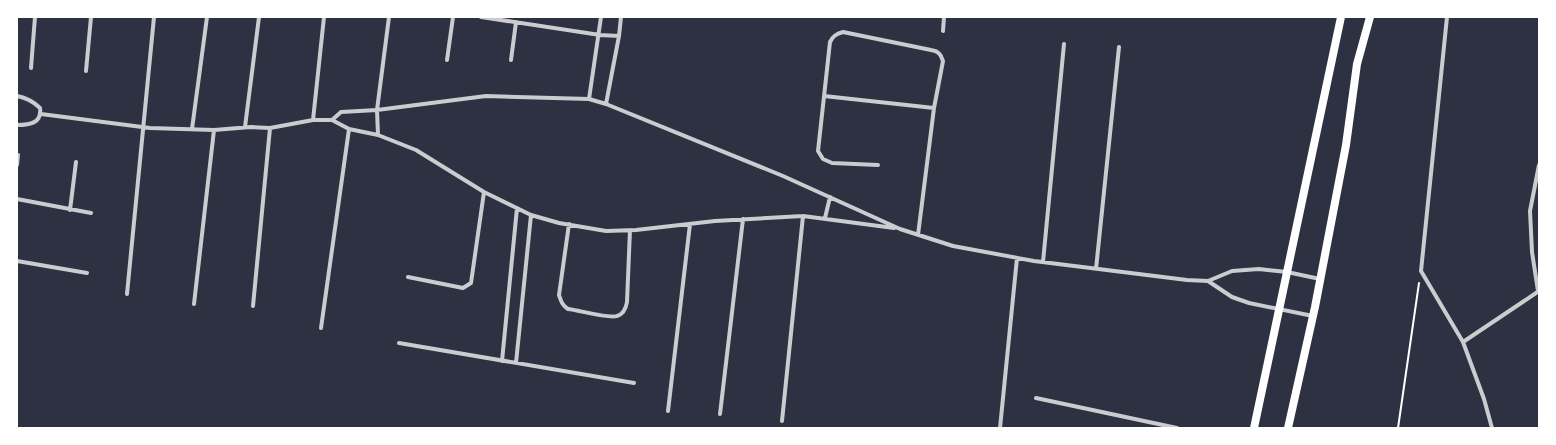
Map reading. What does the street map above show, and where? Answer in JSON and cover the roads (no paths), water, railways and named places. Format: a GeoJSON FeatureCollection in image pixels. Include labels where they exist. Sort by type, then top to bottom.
{"type":"FeatureCollection","features":[{"type":"Feature","properties":{"kind":"main road"},"geometry":{"type":"LineString","coordinates":[[1254,428],[1341,17]]}},
{"type":"Feature","properties":{"kind":"main road"},"geometry":{"type":"LineString","coordinates":[[1288,428],[1313,316],[1346,144],[1358,64],[1370,17]]}},
{"type":"Feature","properties":{"kind":"street"},"geometry":{"type":"LineString","coordinates":[[31,68],[35,17]]}},
{"type":"Feature","properties":{"kind":"street"},"geometry":{"type":"LineString","coordinates":[[86,71],[91,17]]}},
{"type":"Feature","properties":{"kind":"street"},"geometry":{"type":"LineString","coordinates":[[127,294],[142,127],[154,17]]}},
{"type":"Feature","properties":{"kind":"street"},"geometry":{"type":"LineString","coordinates":[[192,129],[207,17]]}},
{"type":"Feature","properties":{"kind":"street"},"geometry":{"type":"LineString","coordinates":[[245,127],[260,17]]}},
{"type":"Feature","properties":{"kind":"street"},"geometry":{"type":"LineString","coordinates":[[313,120],[324,17]]}},
{"type":"Feature","properties":{"kind":"street"},"geometry":{"type":"LineString","coordinates":[[378,135],[377,110],[389,17]]}},
{"type":"Feature","properties":{"kind":"street"},"geometry":{"type":"LineString","coordinates":[[447,60],[453,17]]}},
{"type":"Feature","properties":{"kind":"street"},"geometry":{"type":"LineString","coordinates":[[481,17],[600,35],[619,36]]}},
{"type":"Feature","properties":{"kind":"street"},"geometry":{"type":"LineString","coordinates":[[589,99],[600,35],[601,17]]}},
{"type":"Feature","properties":{"kind":"street"},"geometry":{"type":"LineString","coordinates":[[606,104],[619,36],[621,17]]}},
{"type":"Feature","properties":{"kind":"street"},"geometry":{"type":"LineString","coordinates":[[943,31],[944,17]]}},
{"type":"Feature","properties":{"kind":"street"},"geometry":{"type":"LineString","coordinates":[[1447,17],[1421,271],[1463,342],[1484,399],[1492,428]]}},
{"type":"Feature","properties":{"kind":"street"},"geometry":{"type":"LineString","coordinates":[[511,60],[516,22]]}},
{"type":"Feature","properties":{"kind":"street"},"geometry":{"type":"LineString","coordinates":[[878,165],[832,163],[823,159],[818,150],[830,42],[836,34],[843,32],[932,50],[940,53],[942,61],[934,108],[918,235]]}},
{"type":"Feature","properties":{"kind":"street"},"geometry":{"type":"LineString","coordinates":[[1042,262],[1064,44]]}},
{"type":"Feature","properties":{"kind":"street"},"geometry":{"type":"LineString","coordinates":[[1096,269],[1120,48]]}},
{"type":"Feature","properties":{"kind":"street"},"geometry":{"type":"LineString","coordinates":[[17,96],[24,97],[33,102],[40,108],[41,114],[38,120],[29,124],[17,125]]}},
{"type":"Feature","properties":{"kind":"street"},"geometry":{"type":"LineString","coordinates":[[332,120],[341,112],[377,110],[486,96],[589,99],[606,104],[782,176],[900,229],[953,246],[1042,262],[1187,280],[1208,281],[1232,271],[1259,269],[1287,272],[1320,279]]}},
{"type":"Feature","properties":{"kind":"street"},"geometry":{"type":"LineString","coordinates":[[824,96],[934,108]]}},
{"type":"Feature","properties":{"kind":"street"},"geometry":{"type":"LineString","coordinates":[[41,114],[142,127],[214,130],[245,127],[270,128],[313,120],[332,120],[349,130],[378,135],[416,150],[484,192],[531,215],[606,231],[743,219],[803,216],[900,229]]}},
{"type":"Feature","properties":{"kind":"street"},"geometry":{"type":"LineString","coordinates":[[253,306],[270,128]]}},
{"type":"Feature","properties":{"kind":"street"},"geometry":{"type":"LineString","coordinates":[[194,304],[214,130]]}},
{"type":"Feature","properties":{"kind":"street"},"geometry":{"type":"LineString","coordinates":[[321,328],[349,130]]}},
{"type":"Feature","properties":{"kind":"street"},"geometry":{"type":"LineString","coordinates":[[17,165],[18,155]]}},
{"type":"Feature","properties":{"kind":"street"},"geometry":{"type":"LineString","coordinates":[[70,210],[76,162]]}},
{"type":"Feature","properties":{"kind":"street"},"geometry":{"type":"LineString","coordinates":[[1463,342],[1539,291],[1532,252],[1530,211],[1539,165]]}},
{"type":"Feature","properties":{"kind":"street"},"geometry":{"type":"LineString","coordinates":[[408,277],[463,288],[470,283],[484,192]]}},
{"type":"Feature","properties":{"kind":"street"},"geometry":{"type":"LineString","coordinates":[[825,218],[830,197]]}},
{"type":"Feature","properties":{"kind":"street"},"geometry":{"type":"LineString","coordinates":[[17,200],[91,214]]}},
{"type":"Feature","properties":{"kind":"street"},"geometry":{"type":"LineString","coordinates":[[502,360],[517,208]]}},
{"type":"Feature","properties":{"kind":"street"},"geometry":{"type":"LineString","coordinates":[[516,363],[531,215]]}},
{"type":"Feature","properties":{"kind":"street"},"geometry":{"type":"LineString","coordinates":[[782,421],[803,216]]}},
{"type":"Feature","properties":{"kind":"street"},"geometry":{"type":"LineString","coordinates":[[720,414],[743,219]]}},
{"type":"Feature","properties":{"kind":"street"},"geometry":{"type":"LineString","coordinates":[[569,224],[559,295],[561,302],[568,309],[612,317],[621,314],[625,310],[627,302],[630,230]]}},
{"type":"Feature","properties":{"kind":"street"},"geometry":{"type":"LineString","coordinates":[[668,411],[690,224]]}},
{"type":"Feature","properties":{"kind":"street"},"geometry":{"type":"LineString","coordinates":[[1000,428],[1017,258]]}},
{"type":"Feature","properties":{"kind":"street"},"geometry":{"type":"LineString","coordinates":[[17,261],[87,273]]}},
{"type":"Feature","properties":{"kind":"street"},"geometry":{"type":"LineString","coordinates":[[1208,281],[1232,297],[1249,303],[1313,316]]}},
{"type":"Feature","properties":{"kind":"street"},"geometry":{"type":"LineString","coordinates":[[399,343],[634,383]]}},
{"type":"Feature","properties":{"kind":"street"},"geometry":{"type":"LineString","coordinates":[[1036,398],[1177,428]]}}]}
